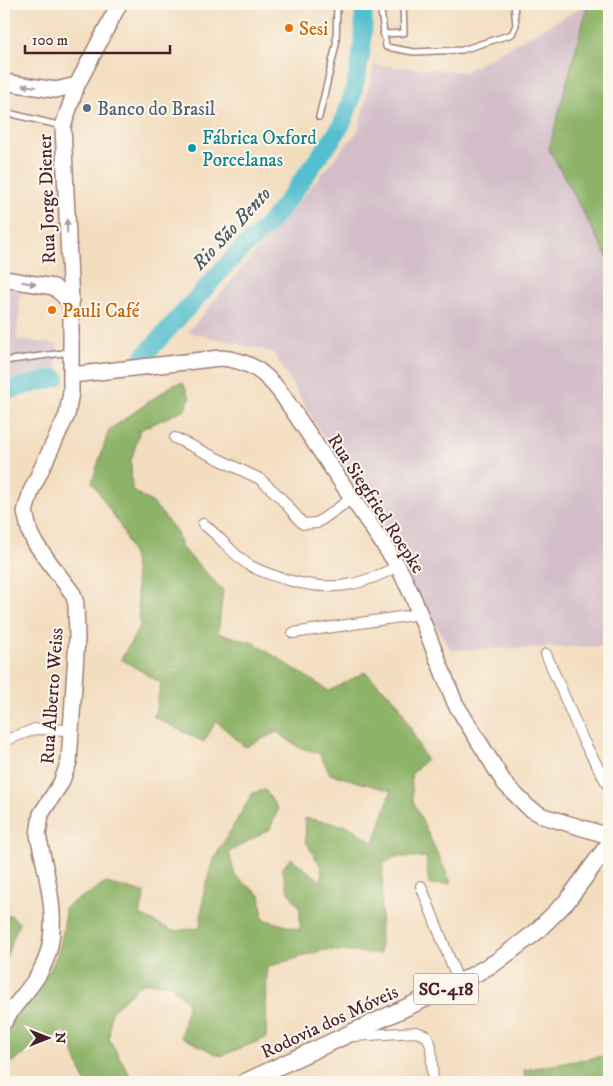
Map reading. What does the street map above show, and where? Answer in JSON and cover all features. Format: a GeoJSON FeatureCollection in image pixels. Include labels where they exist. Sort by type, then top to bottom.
{"type":"FeatureCollection","features":[{"type":"Feature","properties":{"kind":"main road","name":"Rodovia dos Móveis"},"geometry":{"type":"LineString","coordinates":[[245,1082],[459,983],[496,962],[541,928],[580,886],[609,844]]}},
{"type":"Feature","properties":{"kind":"street","name":"Rua Jorge Diener"},"geometry":{"type":"LineString","coordinates":[[72,374],[65,120],[77,85],[119,4]]}},
{"type":"Feature","properties":{"kind":"street"},"geometry":{"type":"LineString","coordinates":[[6,82],[55,90],[77,85]]}},
{"type":"Feature","properties":{"kind":"street"},"geometry":{"type":"LineString","coordinates":[[55,90],[60,97],[65,120]]}},
{"type":"Feature","properties":{"kind":"street"},"geometry":{"type":"LineString","coordinates":[[54,287],[69,274]]}},
{"type":"Feature","properties":{"kind":"street"},"geometry":{"type":"LineString","coordinates":[[4,279],[54,287],[71,303]]}},
{"type":"Feature","properties":{"kind":"street","name":"Rua Siegfried Roepke"},"geometry":{"type":"LineString","coordinates":[[72,374],[220,358],[249,364],[264,373],[281,393],[398,566],[420,614],[454,703],[505,784],[529,808],[543,816],[609,836]]}},
{"type":"Feature","properties":{"kind":"street","name":"Rua Alberto Weiss"},"geometry":{"type":"LineString","coordinates":[[4,1022],[40,972],[46,960],[49,944],[51,906],[38,835],[38,825],[41,814],[66,773],[72,730],[77,638],[76,604],[68,586],[35,543],[30,533],[25,512],[30,491],[67,415],[72,374]]}},
{"type":"Feature","properties":{"kind":"street"},"geometry":{"type":"LineString","coordinates":[[175,438],[260,479],[279,496],[303,524],[318,523],[351,499]]}},
{"type":"Feature","properties":{"kind":"street"},"geometry":{"type":"LineString","coordinates":[[204,524],[248,564],[264,573],[305,585],[333,588],[353,585],[398,566]]}},
{"type":"Feature","properties":{"kind":"street"},"geometry":{"type":"LineString","coordinates":[[293,633],[420,614]]}},
{"type":"Feature","properties":{"kind":"street"},"geometry":{"type":"LineString","coordinates":[[546,654],[583,740],[609,787]]}},
{"type":"Feature","properties":{"kind":"street"},"geometry":{"type":"LineString","coordinates":[[4,741],[35,729],[72,730]]}},
{"type":"Feature","properties":{"kind":"street"},"geometry":{"type":"LineString","coordinates":[[421,886],[459,983]]}},
{"type":"Feature","properties":{"kind":"street"},"geometry":{"type":"LineString","coordinates":[[343,1036],[408,1032],[427,1036],[432,1046],[432,1082]]}},
{"type":"Feature","properties":{"kind":"lane"},"geometry":{"type":"LineString","coordinates":[[319,117],[336,45],[337,4]]}},
{"type":"Feature","properties":{"kind":"lane"},"geometry":{"type":"LineString","coordinates":[[380,4],[384,44],[389,49],[414,52],[462,50],[512,34],[516,25],[514,4]]}},
{"type":"Feature","properties":{"kind":"lane"},"geometry":{"type":"LineString","coordinates":[[383,34],[404,33],[403,4]]}},
{"type":"Feature","properties":{"kind":"lane"},"geometry":{"type":"LineString","coordinates":[[4,102],[6,82]]}},
{"type":"Feature","properties":{"kind":"lane"},"geometry":{"type":"LineString","coordinates":[[4,112],[65,120]]}},
{"type":"Feature","properties":{"kind":"lane"},"geometry":{"type":"LineString","coordinates":[[4,361],[71,352]]}},
{"type":"Feature","properties":{"kind":"shaded area","name":"Fábrica Oxford Porcelanas"},"geometry":{"type":"Polygon","coordinates":[[[588,4],[549,149],[609,260],[609,646],[451,650],[273,352],[188,332],[358,131],[374,65],[464,72],[588,4]]]}},
{"type":"Feature","properties":{"kind":"shaded area"},"geometry":{"type":"Polygon","coordinates":[[[4,283],[21,284],[17,340],[58,344],[56,368],[4,383],[4,283]]]}},
{"type":"Feature","properties":{"kind":"green space"},"geometry":{"type":"Polygon","coordinates":[[[588,4],[609,4],[609,260],[549,149],[588,4]]]}},
{"type":"Feature","properties":{"kind":"green space"},"geometry":{"type":"Polygon","coordinates":[[[183,383],[190,398],[185,409],[140,430],[131,461],[132,490],[153,503],[177,532],[181,547],[223,590],[218,633],[254,643],[329,691],[365,672],[398,703],[426,760],[411,775],[413,801],[451,883],[429,885],[426,857],[395,857],[383,864],[380,954],[324,950],[267,967],[266,1038],[221,1056],[181,1037],[188,1003],[170,984],[142,983],[111,1012],[109,1039],[134,1082],[85,1082],[65,1030],[5,1066],[4,1051],[10,1028],[54,962],[64,925],[65,907],[106,883],[145,893],[140,915],[173,931],[200,928],[204,892],[213,860],[253,793],[265,790],[278,809],[270,829],[229,852],[235,876],[260,895],[263,919],[300,930],[300,908],[289,893],[282,869],[291,858],[322,882],[321,867],[306,842],[305,818],[348,826],[374,843],[391,791],[330,774],[319,753],[298,747],[277,732],[245,747],[216,721],[204,742],[154,717],[161,683],[121,659],[140,626],[134,558],[122,529],[92,482],[109,430],[174,384],[183,383]]]}},
{"type":"Feature","properties":{"kind":"green space"},"geometry":{"type":"Polygon","coordinates":[[[11,915],[19,923],[4,963],[4,918],[11,915]]]}},
{"type":"Feature","properties":{"kind":"green space"},"geometry":{"type":"Polygon","coordinates":[[[609,1055],[609,1082],[525,1082],[524,1070],[609,1055]]]}},
{"type":"Feature","properties":{"kind":"waterway","name":"Rio São Bento"},"geometry":{"type":"LineString","coordinates":[[143,357],[239,251],[262,231],[337,133],[350,104],[357,76],[362,46],[363,4]]}},
{"type":"Feature","properties":{"kind":"waterway","name":"Rio São Bento"},"geometry":{"type":"LineString","coordinates":[[4,391],[56,378]]}},
{"type":"Feature","properties":{"kind":"place","name":"Sesi"},"geometry":{"type":"Point","coordinates":[289,28]}},
{"type":"Feature","properties":{"kind":"place","name":"Banco do Brasil"},"geometry":{"type":"Point","coordinates":[87,108]}},
{"type":"Feature","properties":{"kind":"place","name":"Fábrica Oxford Porcelanas"},"geometry":{"type":"Point","coordinates":[192,148]}},
{"type":"Feature","properties":{"kind":"place","name":"Pauli Café"},"geometry":{"type":"Point","coordinates":[52,310]}}]}
